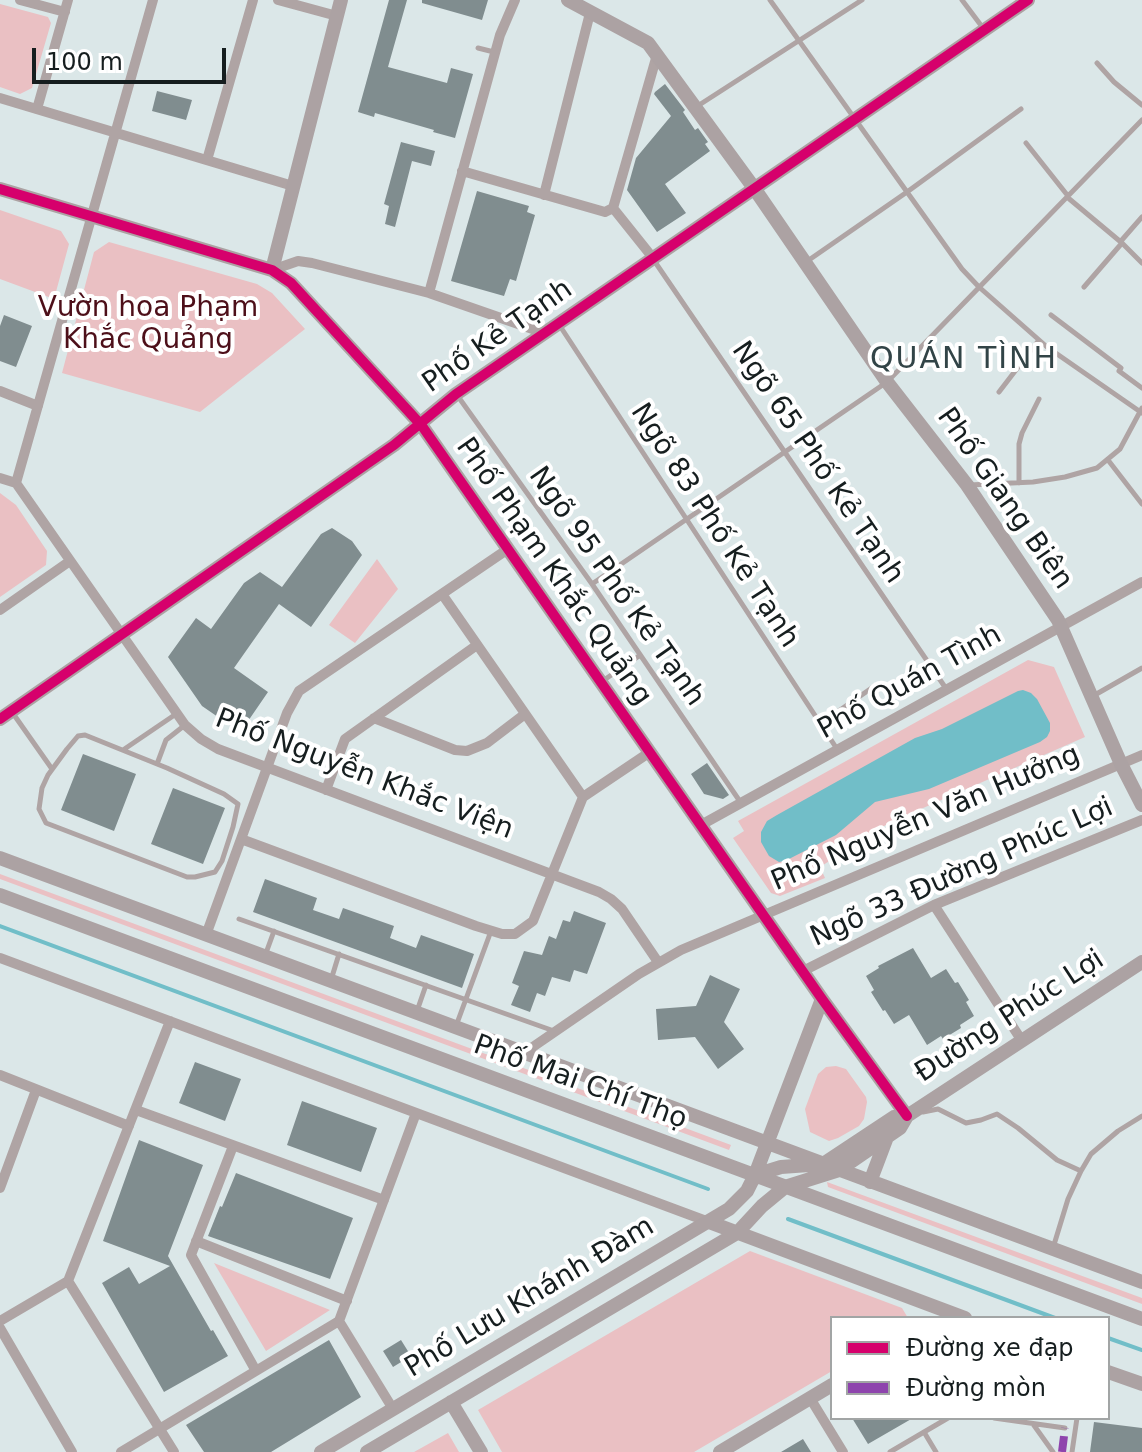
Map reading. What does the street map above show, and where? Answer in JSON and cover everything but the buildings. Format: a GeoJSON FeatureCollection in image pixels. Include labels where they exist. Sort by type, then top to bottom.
{"type":"FeatureCollection","features":[{"type":"Feature","properties":{"kind":"street"},"geometry":{"type":"LineString","coordinates":[[20,0],[65,12]]}},
{"type":"Feature","properties":{"kind":"street"},"geometry":{"type":"LineString","coordinates":[[37,109],[68,0]]}},
{"type":"Feature","properties":{"kind":"street"},"geometry":{"type":"LineString","coordinates":[[0,478],[16,483],[153,0]]}},
{"type":"Feature","properties":{"kind":"street"},"geometry":{"type":"LineString","coordinates":[[207,160],[253,0]]}},
{"type":"Feature","properties":{"kind":"street"},"geometry":{"type":"LineString","coordinates":[[278,0],[337,16]]}},
{"type":"Feature","properties":{"kind":"street"},"geometry":{"type":"LineString","coordinates":[[272,270],[341,0]]}},
{"type":"Feature","properties":{"kind":"street"},"geometry":{"type":"LineString","coordinates":[[429,293],[495,52],[515,0]]}},
{"type":"Feature","properties":{"kind":"street","name":"Phố Giang Biên"},"geometry":{"type":"LineString","coordinates":[[568,0],[648,43],[754,188],[887,382],[967,485],[1062,627],[1142,805]]}},
{"type":"Feature","properties":{"kind":"street","name":"Phố Kẻ Tạnh"},"geometry":{"type":"LineString","coordinates":[[6,715],[394,445],[456,394],[1028,0]]}},
{"type":"Feature","properties":{"kind":"street"},"geometry":{"type":"LineString","coordinates":[[544,195],[590,13]]}},
{"type":"Feature","properties":{"kind":"street"},"geometry":{"type":"LineString","coordinates":[[462,171],[605,212],[613,208],[657,55]]}},
{"type":"Feature","properties":{"kind":"street"},"geometry":{"type":"LineString","coordinates":[[0,98],[293,186]]}},
{"type":"Feature","properties":{"kind":"street","name":"Phố Phạm Khắc Quảng"},"geometry":{"type":"LineString","coordinates":[[0,189],[272,270],[291,283],[419,424],[907,1116]]}},
{"type":"Feature","properties":{"kind":"street"},"geometry":{"type":"LineString","coordinates":[[613,208],[653,258]]}},
{"type":"Feature","properties":{"kind":"street"},"geometry":{"type":"LineString","coordinates":[[272,270],[298,261],[312,263],[429,293],[544,333]]}},
{"type":"Feature","properties":{"kind":"street"},"geometry":{"type":"LineString","coordinates":[[0,391],[38,406]]}},
{"type":"Feature","properties":{"kind":"street","name":"Phố Nguyễn Khắc Viện"},"geometry":{"type":"LineString","coordinates":[[16,483],[177,714],[201,739],[326,790],[599,892],[617,904],[658,962]]}},
{"type":"Feature","properties":{"kind":"street"},"geometry":{"type":"LineString","coordinates":[[206,935],[287,713],[299,691],[508,549]]}},
{"type":"Feature","properties":{"kind":"street"},"geometry":{"type":"LineString","coordinates":[[0,610],[70,561]]}},
{"type":"Feature","properties":{"kind":"street","name":"Phố Quán Tình"},"geometry":{"type":"LineString","coordinates":[[701,825],[1142,582]]}},
{"type":"Feature","properties":{"kind":"street"},"geometry":{"type":"LineString","coordinates":[[442,594],[583,797]]}},
{"type":"Feature","properties":{"kind":"street"},"geometry":{"type":"LineString","coordinates":[[326,790],[345,739],[477,645]]}},
{"type":"Feature","properties":{"kind":"street"},"geometry":{"type":"LineString","coordinates":[[374,718],[455,750],[467,751],[487,743],[525,714]]}},
{"type":"Feature","properties":{"kind":"street"},"geometry":{"type":"LineString","coordinates":[[241,839],[491,931],[515,934],[533,921],[583,797],[650,752]]}},
{"type":"Feature","properties":{"kind":"street","name":"Phố Nguyễn Văn Hưởng"},"geometry":{"type":"LineString","coordinates":[[524,1053],[658,962],[681,950],[1142,755]]}},
{"type":"Feature","properties":{"kind":"street","name":"Ngõ 33 Đường Phúc Lợi"},"geometry":{"type":"LineString","coordinates":[[803,971],[934,905],[1142,820]]}},
{"type":"Feature","properties":{"kind":"street","name":"Phố Mai Chí Thọ"},"geometry":{"type":"LineString","coordinates":[[0,858],[1142,1282]]}},
{"type":"Feature","properties":{"kind":"street","name":"Phố Mai Chí Thọ"},"geometry":{"type":"LineString","coordinates":[[0,895],[1142,1319]]}},
{"type":"Feature","properties":{"kind":"street"},"geometry":{"type":"LineString","coordinates":[[934,905],[1022,1041]]}},
{"type":"Feature","properties":{"kind":"street"},"geometry":{"type":"LineString","coordinates":[[0,958],[709,1222],[945,1315]]}},
{"type":"Feature","properties":{"kind":"street","name":"Đường Phúc Lợi"},"geometry":{"type":"LineString","coordinates":[[785,1187],[839,1170],[900,1128],[907,1116],[1142,962]]}},
{"type":"Feature","properties":{"kind":"street","name":"Phố Lưu Khánh Đàm"},"geometry":{"type":"LineString","coordinates":[[321,1452],[732,1206],[747,1191],[755,1175],[822,999]]}},
{"type":"Feature","properties":{"kind":"street"},"geometry":{"type":"LineString","coordinates":[[0,1321],[68,1281],[170,1021]]}},
{"type":"Feature","properties":{"kind":"street"},"geometry":{"type":"LineString","coordinates":[[0,1075],[129,1126]]}},
{"type":"Feature","properties":{"kind":"street"},"geometry":{"type":"LineString","coordinates":[[0,1188],[36,1090]]}},
{"type":"Feature","properties":{"kind":"street"},"geometry":{"type":"LineString","coordinates":[[136,1110],[384,1200]]}},
{"type":"Feature","properties":{"kind":"street"},"geometry":{"type":"LineString","coordinates":[[121,1452],[339,1321],[416,1113]]}},
{"type":"Feature","properties":{"kind":"street","name":"Đường Phúc Lợi"},"geometry":{"type":"LineString","coordinates":[[823,1164],[894,1117],[907,1116]]}},
{"type":"Feature","properties":{"kind":"street"},"geometry":{"type":"LineString","coordinates":[[870,1182],[887,1136]]}},
{"type":"Feature","properties":{"kind":"street"},"geometry":{"type":"LineString","coordinates":[[767,1143],[781,1167],[785,1187]]}},
{"type":"Feature","properties":{"kind":"street"},"geometry":{"type":"LineString","coordinates":[[233,1146],[191,1255],[256,1371]]}},
{"type":"Feature","properties":{"kind":"street"},"geometry":{"type":"LineString","coordinates":[[0,1147],[13,1152]]}},
{"type":"Feature","properties":{"kind":"street"},"geometry":{"type":"LineString","coordinates":[[755,1175],[781,1167],[823,1164]]}},
{"type":"Feature","properties":{"kind":"street","name":"Phố Lưu Khánh Đàm"},"geometry":{"type":"LineString","coordinates":[[367,1452],[737,1233],[785,1187]]}},
{"type":"Feature","properties":{"kind":"street"},"geometry":{"type":"LineString","coordinates":[[196,1241],[347,1301]]}},
{"type":"Feature","properties":{"kind":"street"},"geometry":{"type":"LineString","coordinates":[[68,1281],[174,1452]]}},
{"type":"Feature","properties":{"kind":"street"},"geometry":{"type":"LineString","coordinates":[[339,1321],[393,1409]]}},
{"type":"Feature","properties":{"kind":"street"},"geometry":{"type":"LineString","coordinates":[[0,1328],[72,1452]]}},
{"type":"Feature","properties":{"kind":"street"},"geometry":{"type":"LineString","coordinates":[[1110,1373],[1142,1384]]}},
{"type":"Feature","properties":{"kind":"street"},"geometry":{"type":"LineString","coordinates":[[720,1452],[830,1386]]}},
{"type":"Feature","properties":{"kind":"street"},"geometry":{"type":"LineString","coordinates":[[810,1398],[843,1452]]}},
{"type":"Feature","properties":{"kind":"street"},"geometry":{"type":"LineString","coordinates":[[451,1402],[481,1452]]}},
{"type":"Feature","properties":{"kind":"lane"},"geometry":{"type":"LineString","coordinates":[[770,0],[962,269],[1039,340],[1141,410],[1120,449],[1097,468],[1065,477],[967,485]]}},
{"type":"Feature","properties":{"kind":"lane"},"geometry":{"type":"LineString","coordinates":[[695,108],[862,0]]}},
{"type":"Feature","properties":{"kind":"lane"},"geometry":{"type":"LineString","coordinates":[[962,0],[984,30]]}},
{"type":"Feature","properties":{"kind":"lane"},"geometry":{"type":"LineString","coordinates":[[478,48],[495,52]]}},
{"type":"Feature","properties":{"kind":"lane"},"geometry":{"type":"LineString","coordinates":[[1097,63],[1142,105]]}},
{"type":"Feature","properties":{"kind":"lane"},"geometry":{"type":"LineString","coordinates":[[805,262],[1021,109]]}},
{"type":"Feature","properties":{"kind":"lane"},"geometry":{"type":"LineString","coordinates":[[592,584],[887,382],[1142,120]]}},
{"type":"Feature","properties":{"kind":"lane"},"geometry":{"type":"LineString","coordinates":[[1026,143],[1068,196],[1142,263]]}},
{"type":"Feature","properties":{"kind":"lane"},"geometry":{"type":"LineString","coordinates":[[1084,287],[1142,217]]}},
{"type":"Feature","properties":{"kind":"lane","name":"Ngõ 65 Phố Kẻ Tạnh"},"geometry":{"type":"LineString","coordinates":[[653,258],[947,690]]}},
{"type":"Feature","properties":{"kind":"lane"},"geometry":{"type":"LineString","coordinates":[[1051,315],[1121,368],[1119,371],[1142,388]]}},
{"type":"Feature","properties":{"kind":"lane","name":"Ngõ 83 Phố Kẻ Tạnh"},"geometry":{"type":"LineString","coordinates":[[558,324],[837,750]]}},
{"type":"Feature","properties":{"kind":"lane"},"geometry":{"type":"LineString","coordinates":[[999,392],[1039,340]]}},
{"type":"Feature","properties":{"kind":"lane","name":"Ngõ 95 Phố Kẻ Tạnh"},"geometry":{"type":"LineString","coordinates":[[456,394],[592,584],[741,803]]}},
{"type":"Feature","properties":{"kind":"lane"},"geometry":{"type":"LineString","coordinates":[[1019,483],[1018,456],[1022,433],[1039,399]]}},
{"type":"Feature","properties":{"kind":"lane"},"geometry":{"type":"LineString","coordinates":[[1108,460],[1142,504]]}},
{"type":"Feature","properties":{"kind":"lane"},"geometry":{"type":"LineString","coordinates":[[601,683],[639,656]]}},
{"type":"Feature","properties":{"kind":"lane"},"geometry":{"type":"LineString","coordinates":[[1092,697],[1142,668]]}},
{"type":"Feature","properties":{"kind":"lane"},"geometry":{"type":"LineString","coordinates":[[820,724],[876,685]]}},
{"type":"Feature","properties":{"kind":"lane"},"geometry":{"type":"LineString","coordinates":[[123,750],[177,714]]}},
{"type":"Feature","properties":{"kind":"lane"},"geometry":{"type":"LineString","coordinates":[[6,715],[52,769]]}},
{"type":"Feature","properties":{"kind":"lane"},"geometry":{"type":"LineString","coordinates":[[157,764],[166,740],[185,725]]}},
{"type":"Feature","properties":{"kind":"lane"},"geometry":{"type":"LineString","coordinates":[[78,736],[157,764],[224,794],[238,804],[222,861],[213,873],[187,877],[49,824],[39,809],[42,788],[52,769],[78,736]]}},
{"type":"Feature","properties":{"kind":"lane"},"geometry":{"type":"LineString","coordinates":[[239,919],[556,1032]]}},
{"type":"Feature","properties":{"kind":"lane"},"geometry":{"type":"LineString","coordinates":[[265,957],[274,931]]}},
{"type":"Feature","properties":{"kind":"lane"},"geometry":{"type":"LineString","coordinates":[[456,1027],[491,931]]}},
{"type":"Feature","properties":{"kind":"lane"},"geometry":{"type":"LineString","coordinates":[[331,981],[339,954]]}},
{"type":"Feature","properties":{"kind":"lane"},"geometry":{"type":"LineString","coordinates":[[416,1013],[426,985]]}},
{"type":"Feature","properties":{"kind":"lane"},"geometry":{"type":"LineString","coordinates":[[907,1116],[938,1109],[966,1123],[997,1114],[1057,1160],[1081,1171]]}},
{"type":"Feature","properties":{"kind":"lane"},"geometry":{"type":"LineString","coordinates":[[1052,1249],[1068,1199],[1091,1154],[1142,1116]]}},
{"type":"Feature","properties":{"kind":"lane"},"geometry":{"type":"LineString","coordinates":[[890,1452],[945,1420]]}},
{"type":"Feature","properties":{"kind":"lane"},"geometry":{"type":"LineString","coordinates":[[1010,1420],[1065,1428]]}},
{"type":"Feature","properties":{"kind":"lane"},"geometry":{"type":"LineString","coordinates":[[1072,1452],[1077,1420]]}},
{"type":"Feature","properties":{"kind":"lane"},"geometry":{"type":"LineString","coordinates":[[1033,1423],[1053,1452]]}},
{"type":"Feature","properties":{"kind":"lane"},"geometry":{"type":"LineString","coordinates":[[924,1432],[936,1452]]}},
{"type":"Feature","properties":{"kind":"green space"},"geometry":{"type":"Polygon","coordinates":[[[0,4],[48,17],[51,23],[32,88],[20,94],[0,87],[0,4]]]}},
{"type":"Feature","properties":{"kind":"green space"},"geometry":{"type":"Polygon","coordinates":[[[0,210],[61,231],[69,244],[54,299],[0,279],[0,210]]]}},
{"type":"Feature","properties":{"kind":"green space","name":"Vườn hoa Phạm Khắc Quảng"},"geometry":{"type":"Polygon","coordinates":[[[109,242],[257,284],[272,293],[305,329],[200,412],[62,373],[94,252],[109,242]]]}},
{"type":"Feature","properties":{"kind":"green space"},"geometry":{"type":"Polygon","coordinates":[[[0,493],[16,505],[47,551],[46,565],[0,597],[0,493]]]}},
{"type":"Feature","properties":{"kind":"green space"},"geometry":{"type":"Polygon","coordinates":[[[377,559],[398,589],[355,643],[329,625],[377,559]]]}},
{"type":"Feature","properties":{"kind":"green space"},"geometry":{"type":"Polygon","coordinates":[[[1028,660],[1054,667],[1085,737],[889,823],[820,867],[825,878],[780,896],[771,893],[733,838],[744,831],[738,821],[1028,660]]]}},
{"type":"Feature","properties":{"kind":"green space"},"geometry":{"type":"Polygon","coordinates":[[[0,874],[731,1145],[729,1150],[0,879],[0,874]]]}},
{"type":"Feature","properties":{"kind":"green space"},"geometry":{"type":"Polygon","coordinates":[[[826,1067],[846,1069],[867,1102],[864,1119],[859,1126],[829,1141],[810,1132],[805,1109],[818,1074],[826,1067]]]}},
{"type":"Feature","properties":{"kind":"green space"},"geometry":{"type":"Polygon","coordinates":[[[827,1182],[1142,1298],[1142,1304],[828,1187],[827,1182]]]}},
{"type":"Feature","properties":{"kind":"green space"},"geometry":{"type":"Polygon","coordinates":[[[750,1251],[902,1308],[907,1316],[830,1316],[830,1372],[694,1452],[502,1452],[478,1410],[750,1251]]]}},
{"type":"Feature","properties":{"kind":"green space"},"geometry":{"type":"Polygon","coordinates":[[[214,1263],[330,1310],[266,1351],[214,1263]]]}},
{"type":"Feature","properties":{"kind":"green space"},"geometry":{"type":"Polygon","coordinates":[[[448,1433],[459,1452],[414,1452],[448,1433]]]}},
{"type":"Feature","properties":{"kind":"water"},"geometry":{"type":"Polygon","coordinates":[[[1023,690],[1037,699],[1050,723],[1047,737],[1040,742],[929,789],[875,802],[836,835],[785,861],[779,862],[769,856],[761,842],[761,832],[767,821],[915,738],[942,729],[1023,690]]]}},
{"type":"Feature","properties":{"kind":"waterway"},"geometry":{"type":"LineString","coordinates":[[0,926],[708,1189]]}},
{"type":"Feature","properties":{"kind":"waterway"},"geometry":{"type":"LineString","coordinates":[[788,1219],[1050,1316]]}},
{"type":"Feature","properties":{"kind":"waterway"},"geometry":{"type":"LineString","coordinates":[[1110,1339],[1142,1350]]}},
{"type":"Feature","properties":{"kind":"marked path"},"geometry":{"type":"LineString","coordinates":[[1062,1452],[1065,1428]]}},
{"type":"Feature","properties":{"kind":"cycle path"},"geometry":{"type":"LineString","coordinates":[[0,719],[394,445],[456,394],[1028,0]]}},
{"type":"Feature","properties":{"kind":"cycle path"},"geometry":{"type":"LineString","coordinates":[[0,189],[272,270],[291,283],[422,426],[907,1116]]}},
{"type":"Feature","properties":{"kind":"district","name":"QUÁN TÌNH"},"geometry":{"type":"Point","coordinates":[964,360]}}]}
